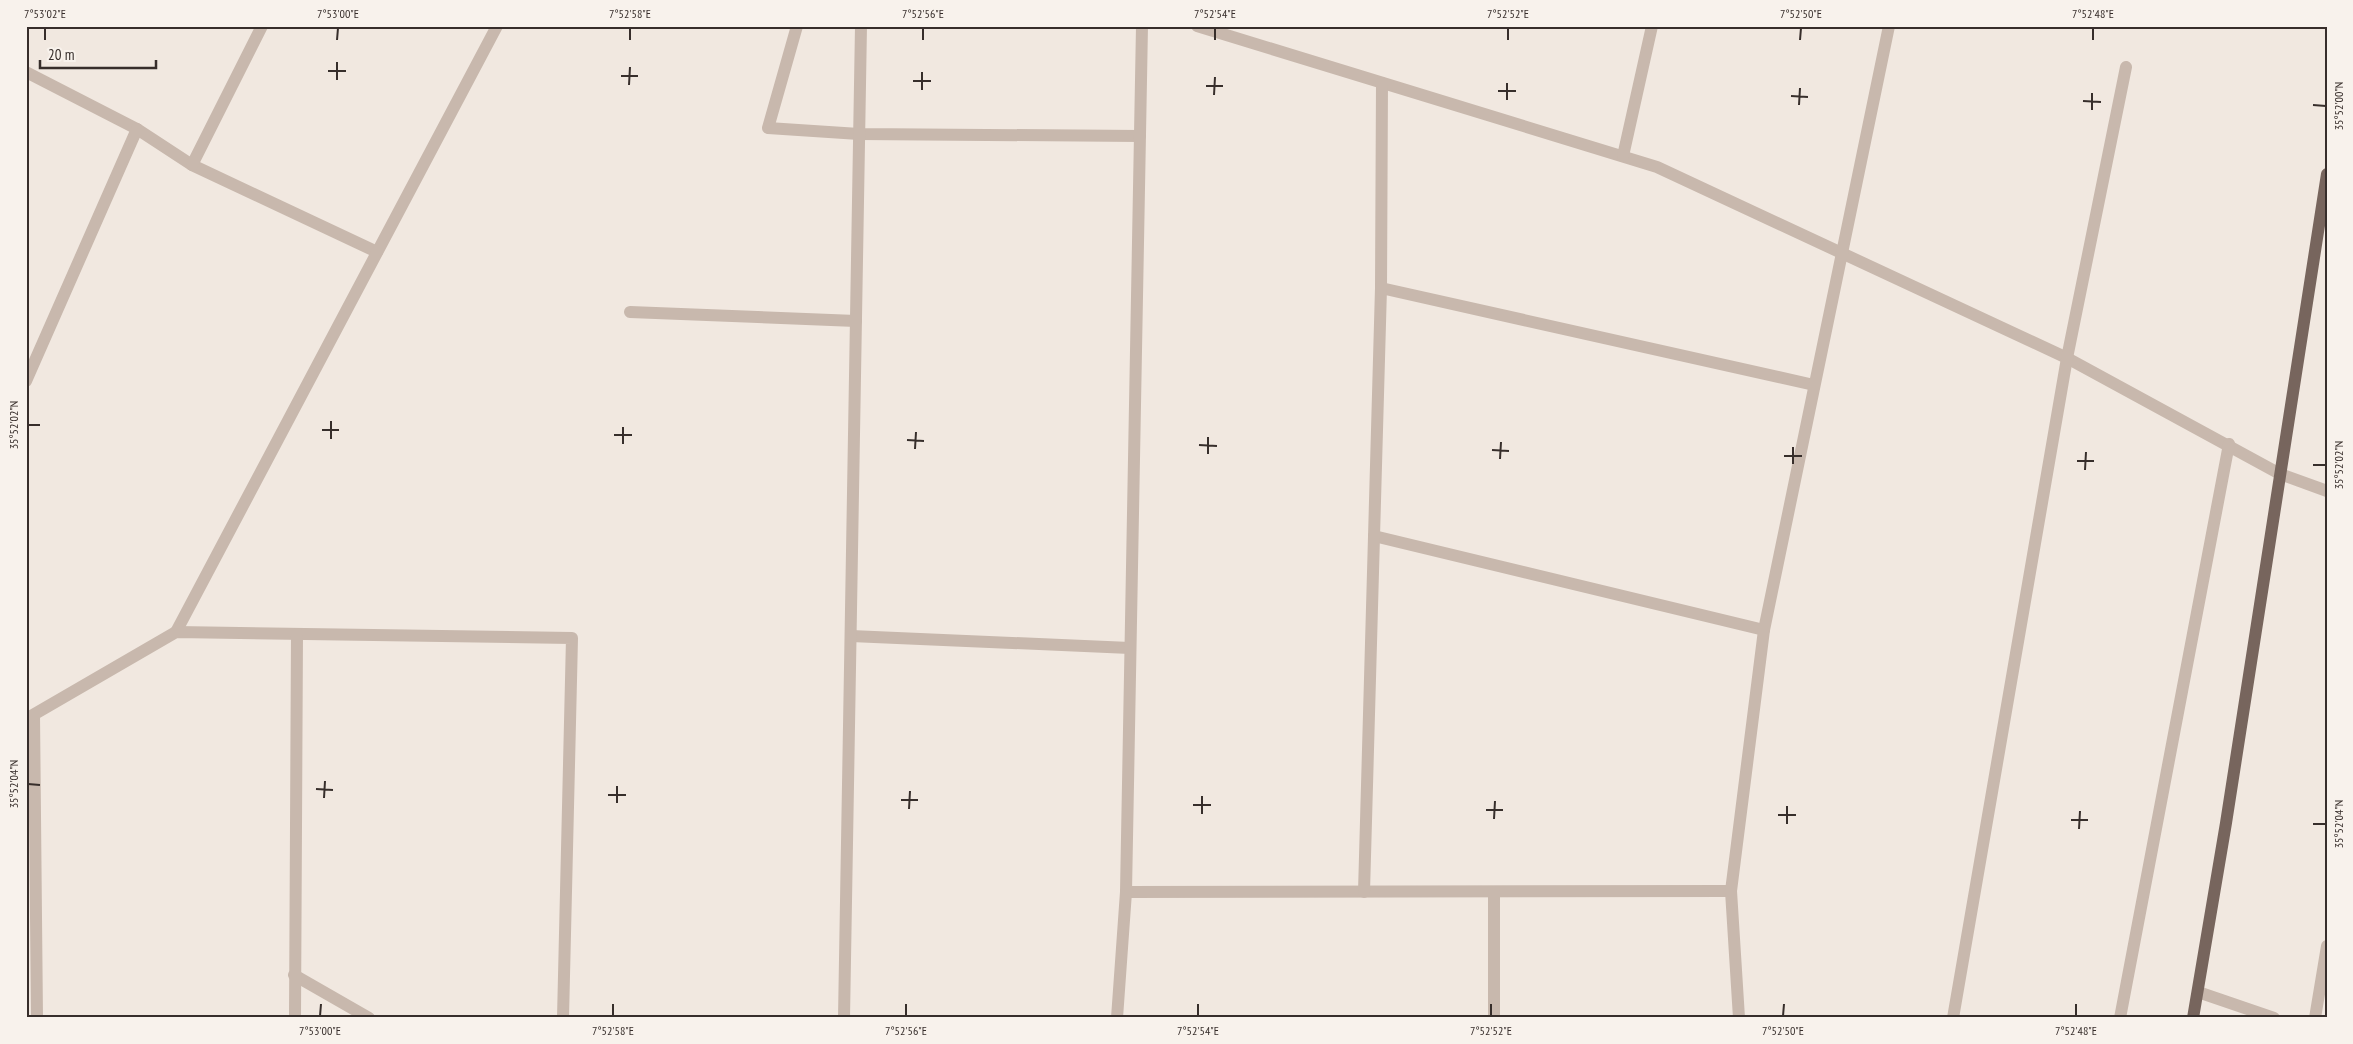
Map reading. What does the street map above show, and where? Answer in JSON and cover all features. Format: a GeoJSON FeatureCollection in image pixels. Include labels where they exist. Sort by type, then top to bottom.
{"type":"FeatureCollection","features":[{"type":"Feature","properties":{"kind":"main road"},"geometry":{"type":"LineString","coordinates":[[2193,1018],[2226,823],[2327,174]]}},
{"type":"Feature","properties":{"kind":"street"},"geometry":{"type":"LineString","coordinates":[[192,165],[262,26]]}},
{"type":"Feature","properties":{"kind":"street"},"geometry":{"type":"LineString","coordinates":[[176,632],[497,26]]}},
{"type":"Feature","properties":{"kind":"street"},"geometry":{"type":"LineString","coordinates":[[798,26],[768,128],[860,134],[1140,136]]}},
{"type":"Feature","properties":{"kind":"street"},"geometry":{"type":"LineString","coordinates":[[844,1018],[861,26]]}},
{"type":"Feature","properties":{"kind":"street"},"geometry":{"type":"LineString","coordinates":[[1116,1018],[1126,892],[1142,26]]}},
{"type":"Feature","properties":{"kind":"street"},"geometry":{"type":"LineString","coordinates":[[1197,26],[1657,167],[1842,251],[2067,358],[2229,444],[2280,474],[2327,492]]}},
{"type":"Feature","properties":{"kind":"street"},"geometry":{"type":"LineString","coordinates":[[1623,156],[1652,26]]}},
{"type":"Feature","properties":{"kind":"street"},"geometry":{"type":"LineString","coordinates":[[1738,1018],[1730,891],[1764,630],[1889,26]]}},
{"type":"Feature","properties":{"kind":"street"},"geometry":{"type":"LineString","coordinates":[[1954,1018],[2067,358],[2126,67]]}},
{"type":"Feature","properties":{"kind":"street"},"geometry":{"type":"LineString","coordinates":[[26,72],[137,129],[192,165],[377,252]]}},
{"type":"Feature","properties":{"kind":"street"},"geometry":{"type":"LineString","coordinates":[[1364,892],[1381,288],[1382,83]]}},
{"type":"Feature","properties":{"kind":"street"},"geometry":{"type":"LineString","coordinates":[[26,381],[137,129]]}},
{"type":"Feature","properties":{"kind":"street"},"geometry":{"type":"LineString","coordinates":[[1381,288],[1814,385]]}},
{"type":"Feature","properties":{"kind":"street"},"geometry":{"type":"LineString","coordinates":[[630,312],[856,322]]}},
{"type":"Feature","properties":{"kind":"street"},"geometry":{"type":"LineString","coordinates":[[2120,1018],[2229,444]]}},
{"type":"Feature","properties":{"kind":"street"},"geometry":{"type":"LineString","coordinates":[[1374,536],[1764,630]]}},
{"type":"Feature","properties":{"kind":"street"},"geometry":{"type":"LineString","coordinates":[[37,1018],[30,717],[176,632],[572,638],[563,1018]]}},
{"type":"Feature","properties":{"kind":"street"},"geometry":{"type":"LineString","coordinates":[[295,1018],[297,634]]}},
{"type":"Feature","properties":{"kind":"street"},"geometry":{"type":"LineString","coordinates":[[851,636],[1130,648]]}},
{"type":"Feature","properties":{"kind":"street"},"geometry":{"type":"LineString","coordinates":[[1126,892],[1730,891]]}},
{"type":"Feature","properties":{"kind":"street"},"geometry":{"type":"LineString","coordinates":[[1494,892],[1494,1018]]}},
{"type":"Feature","properties":{"kind":"street"},"geometry":{"type":"LineString","coordinates":[[2315,1018],[2327,946]]}},
{"type":"Feature","properties":{"kind":"street"},"geometry":{"type":"LineString","coordinates":[[294,975],[369,1018]]}},
{"type":"Feature","properties":{"kind":"street"},"geometry":{"type":"LineString","coordinates":[[2198,992],[2274,1018]]}}]}
